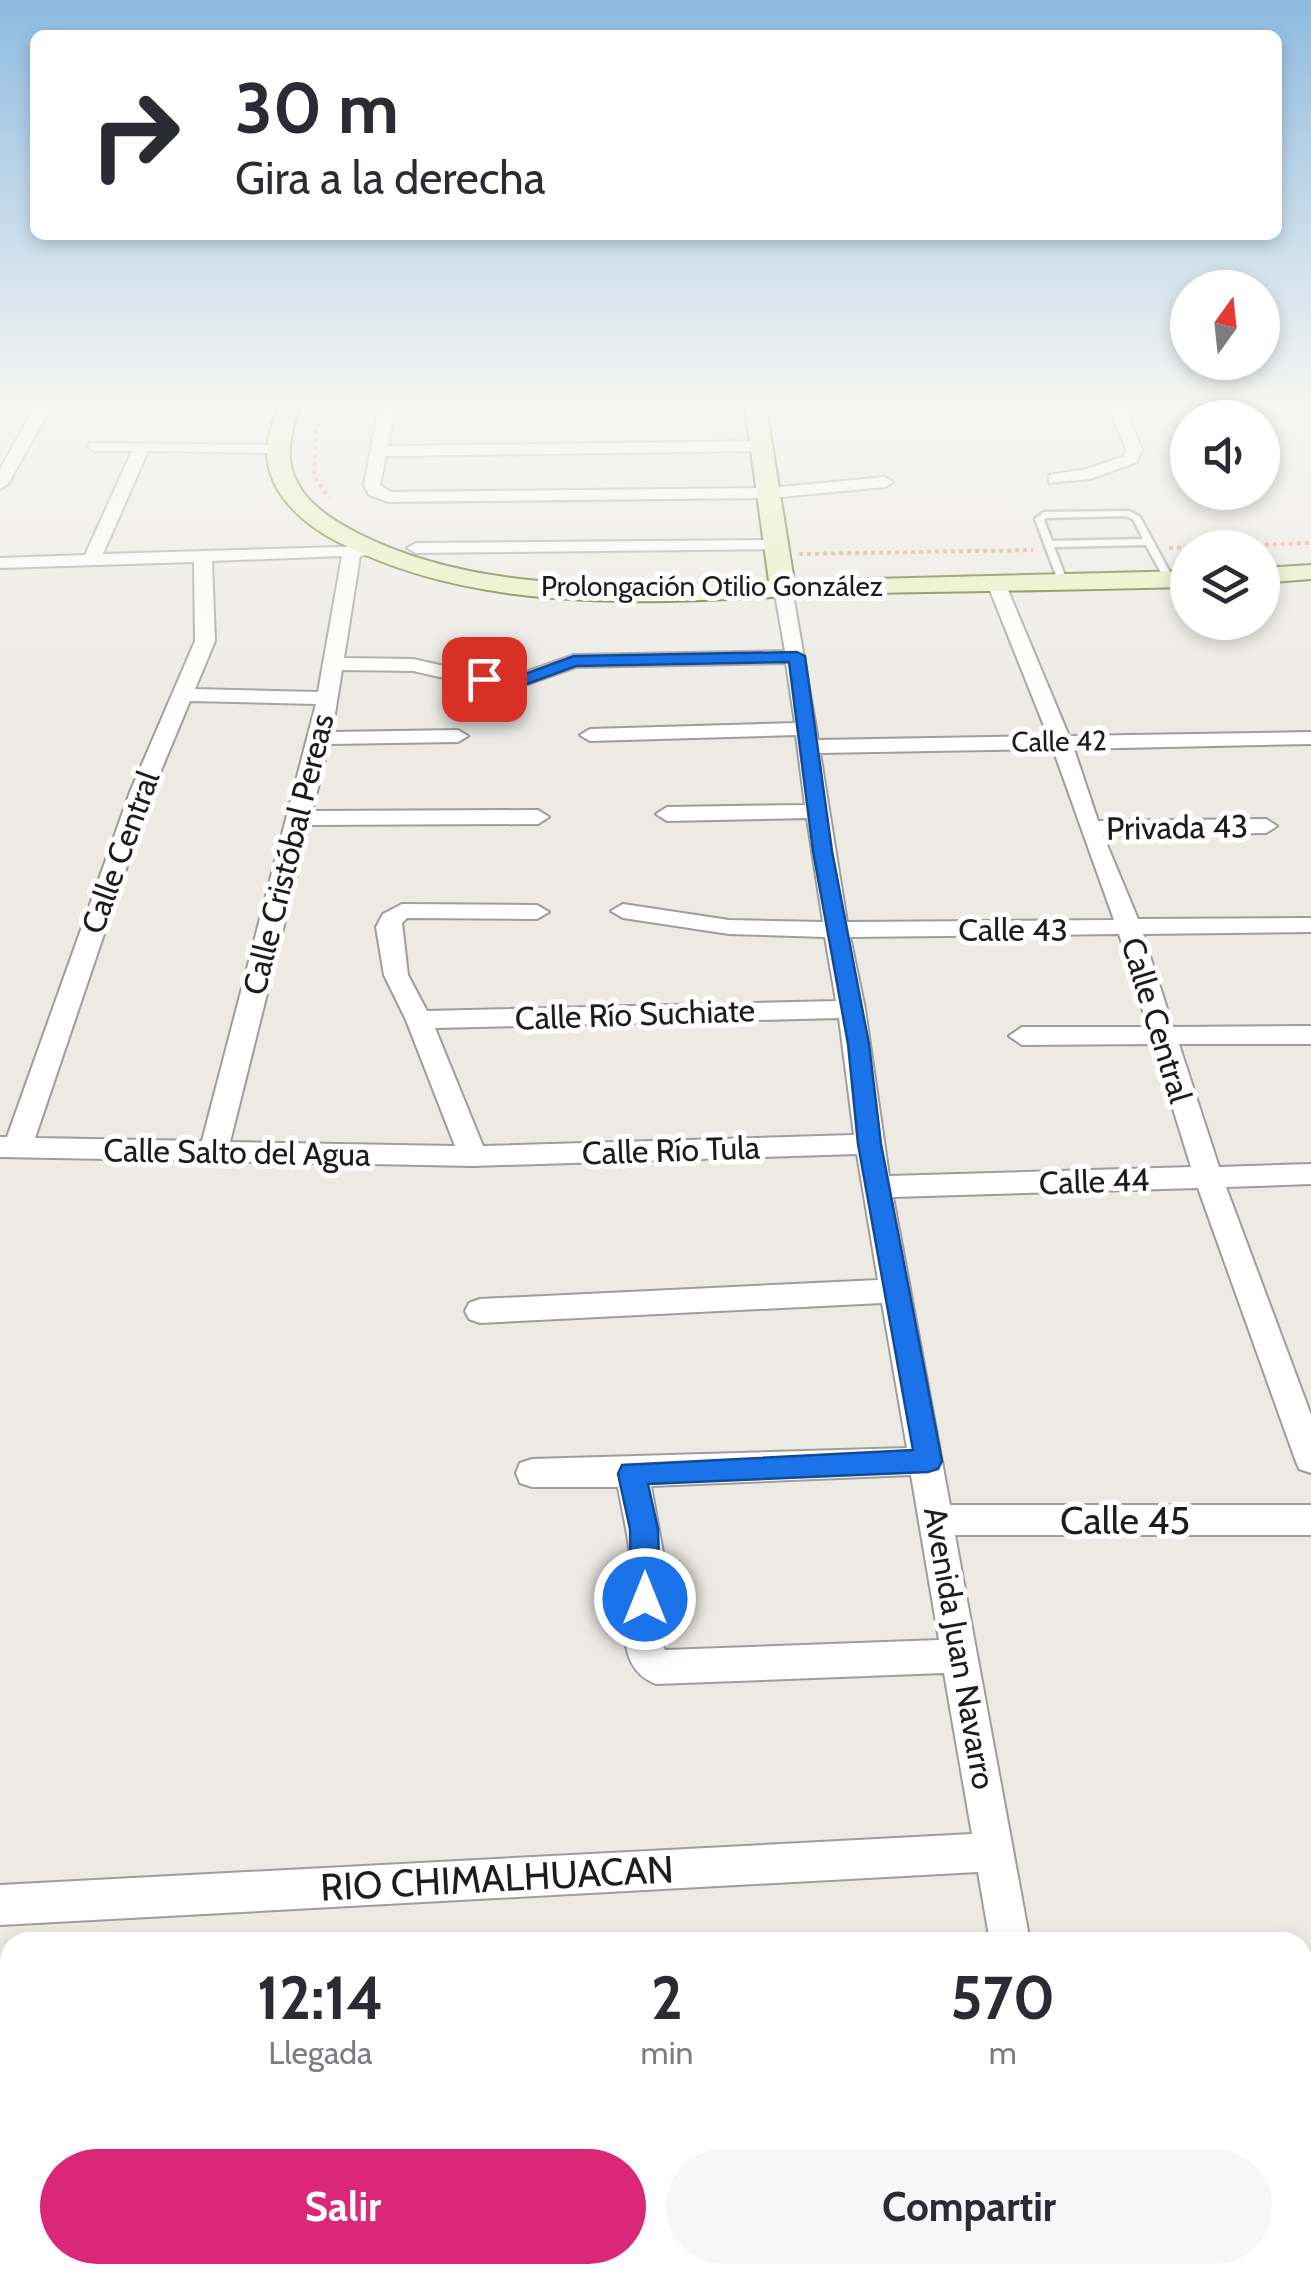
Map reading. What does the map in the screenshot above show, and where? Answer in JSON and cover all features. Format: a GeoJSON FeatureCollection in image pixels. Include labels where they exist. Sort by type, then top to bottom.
{"type":"FeatureCollection","features":[{"type":"Feature","properties":{"kind":"main road","name":"Prolongación Otilio González"},"geometry":{"type":"LineString","coordinates":[[310,514],[360,551],[471,579],[531,588],[783,588],[1170,579]]}},
{"type":"Feature","properties":{"kind":"main road","name":"Avenida Juan Navarro"},"geometry":{"type":"LineString","coordinates":[[772,514],[783,588]]}},
{"type":"Feature","properties":{"kind":"main road"},"geometry":{"type":"LineString","coordinates":[[1280,575],[1311,572]]}},
{"type":"Feature","properties":{"kind":"street"},"geometry":{"type":"LineString","coordinates":[[91,561],[112,514]]}},
{"type":"Feature","properties":{"kind":"street"},"geometry":{"type":"LineString","coordinates":[[416,548],[775,545]]}},
{"type":"Feature","properties":{"kind":"street"},"geometry":{"type":"LineString","coordinates":[[0,562],[360,551]]}},
{"type":"Feature","properties":{"kind":"street","name":"Calle Cristóbal Pereas"},"geometry":{"type":"LineString","coordinates":[[213,1153],[320,738],[360,551]]}},
{"type":"Feature","properties":{"kind":"street","name":"Calle Central"},"geometry":{"type":"LineString","coordinates":[[9,1146],[179,694],[204,641],[203,558]]}},
{"type":"Feature","properties":{"kind":"street","name":"Calle Central"},"geometry":{"type":"LineString","coordinates":[[996,583],[1062,742],[1089,828],[1129,928],[1208,1177],[1311,1459]]}},
{"type":"Feature","properties":{"kind":"street","name":"Avenida Juan Navarro"},"geometry":{"type":"LineString","coordinates":[[783,588],[797,656],[816,812],[852,1008],[870,1144],[1008,1932]]}},
{"type":"Feature","properties":{"kind":"street"},"geometry":{"type":"LineString","coordinates":[[334,664],[432,667],[471,678],[522,680],[574,661],[797,656]]}},
{"type":"Feature","properties":{"kind":"street"},"geometry":{"type":"LineString","coordinates":[[179,694],[328,698]]}},
{"type":"Feature","properties":{"kind":"street","name":"Calle 42"},"geometry":{"type":"LineString","coordinates":[[590,735],[1062,742],[1311,738]]}},
{"type":"Feature","properties":{"kind":"street"},"geometry":{"type":"LineString","coordinates":[[320,738],[458,736]]}},
{"type":"Feature","properties":{"kind":"street"},"geometry":{"type":"LineString","coordinates":[[666,814],[816,812]]}},
{"type":"Feature","properties":{"kind":"street"},"geometry":{"type":"LineString","coordinates":[[299,818],[538,817]]}},
{"type":"Feature","properties":{"kind":"street","name":"Privada 43"},"geometry":{"type":"LineString","coordinates":[[1089,828],[1266,826]]}},
{"type":"Feature","properties":{"kind":"street"},"geometry":{"type":"LineString","coordinates":[[474,1156],[419,1020],[396,975],[388,927],[395,915],[416,910],[537,912]]}},
{"type":"Feature","properties":{"kind":"street","name":"Calle 43"},"geometry":{"type":"LineString","coordinates":[[623,910],[729,927],[835,930],[1311,925]]}},
{"type":"Feature","properties":{"kind":"street","name":"Calle Río Suchiate"},"geometry":{"type":"LineString","coordinates":[[419,1020],[852,1008]]}},
{"type":"Feature","properties":{"kind":"street"},"geometry":{"type":"LineString","coordinates":[[1022,1036],[1311,1034]]}},
{"type":"Feature","properties":{"kind":"street","name":"Calle Río Tula"},"geometry":{"type":"LineString","coordinates":[[474,1156],[870,1144]]}},
{"type":"Feature","properties":{"kind":"street","name":"Calle Salto del Agua"},"geometry":{"type":"LineString","coordinates":[[9,1146],[474,1156]]}},
{"type":"Feature","properties":{"kind":"street","name":"Calle 44"},"geometry":{"type":"LineString","coordinates":[[878,1187],[1311,1174]]}},
{"type":"Feature","properties":{"kind":"street"},"geometry":{"type":"LineString","coordinates":[[480,1311],[897,1291]]}},
{"type":"Feature","properties":{"kind":"street"},"geometry":{"type":"LineString","coordinates":[[532,1473],[632,1474],[928,1461]]}},
{"type":"Feature","properties":{"kind":"street"},"geometry":{"type":"LineString","coordinates":[[632,1474],[646,1558],[642,1646],[656,1667],[962,1656]]}},
{"type":"Feature","properties":{"kind":"street","name":"Calle 45"},"geometry":{"type":"LineString","coordinates":[[938,1520],[1311,1520]]}},
{"type":"Feature","properties":{"kind":"street","name":"RIO CHIMALHUACAN"},"geometry":{"type":"LineString","coordinates":[[0,1906],[995,1852]]}},
{"type":"Feature","properties":{"kind":"lane"},"geometry":{"type":"LineString","coordinates":[[1062,581],[1038,519],[1044,515],[1136,517],[1170,568]]}},
{"type":"Feature","properties":{"kind":"lane"},"geometry":{"type":"LineString","coordinates":[[1048,544],[1150,542]]}},
{"type":"Feature","properties":{"kind":"route"},"geometry":{"type":"LineString","coordinates":[[484,679],[527,679],[574,661],[797,656],[822,851],[859,1044],[870,1144],[928,1461],[632,1474],[644,1529],[645,1599]]}}]}
